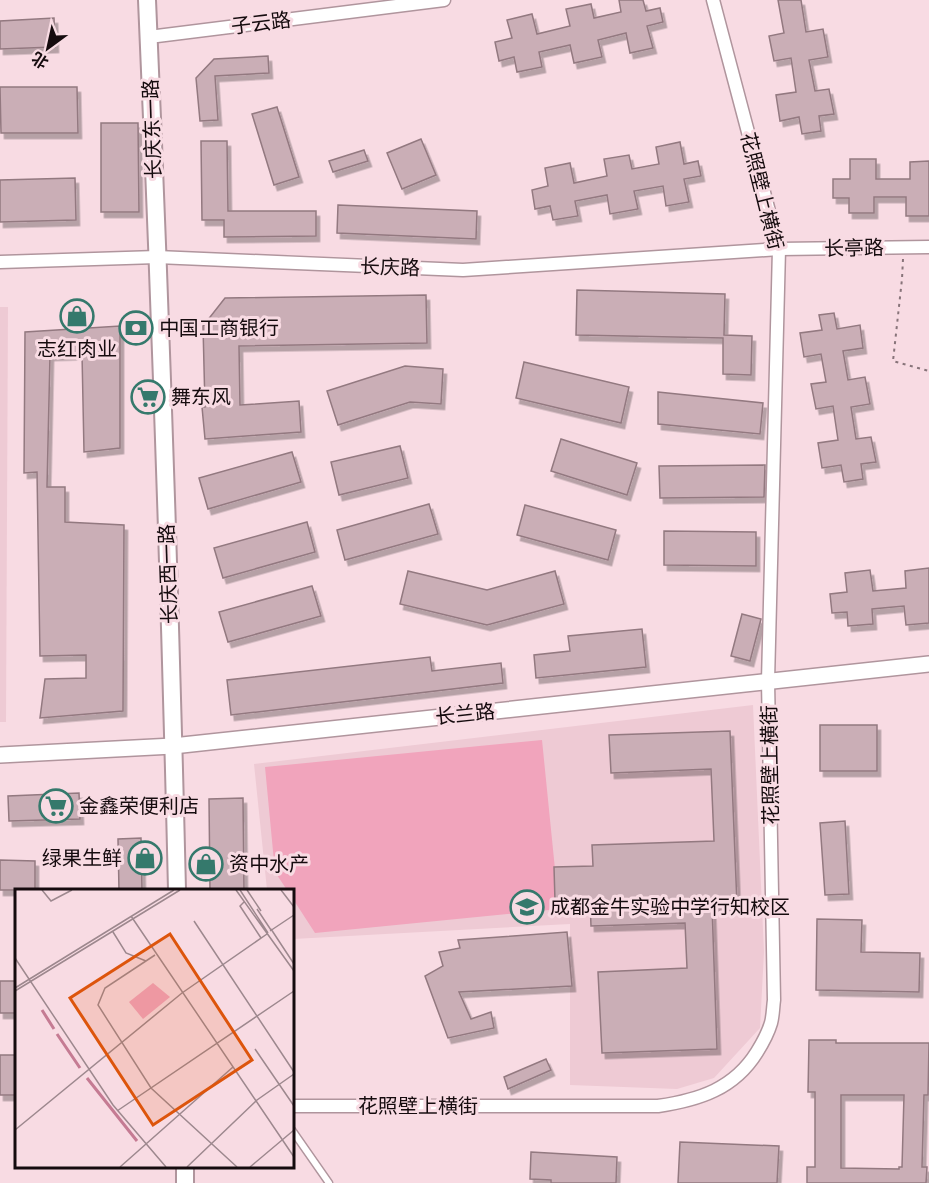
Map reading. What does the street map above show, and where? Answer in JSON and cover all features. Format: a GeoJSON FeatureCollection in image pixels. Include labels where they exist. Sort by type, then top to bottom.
{"type":"FeatureCollection","features":[{"type":"Feature","properties":{"kind":"main road","name":"长庆东一路"},"geometry":{"type":"LineString","coordinates":[[147,0],[157,257]]}},
{"type":"Feature","properties":{"kind":"main road","name":"长庆西一路"},"geometry":{"type":"LineString","coordinates":[[157,257],[177,889]]}},
{"type":"Feature","properties":{"kind":"street","name":"子云路"},"geometry":{"type":"LineString","coordinates":[[149,37],[444,0]]}},
{"type":"Feature","properties":{"kind":"street","name":"花照壁上横街"},"geometry":{"type":"LineString","coordinates":[[294,1106],[658,1106],[685,1102],[729,1083],[749,1065],[771,1023],[774,1000],[768,681],[779,249],[713,0]]}},
{"type":"Feature","properties":{"kind":"street","name":"长亭路"},"geometry":{"type":"LineString","coordinates":[[779,249],[929,247]]}},
{"type":"Feature","properties":{"kind":"street","name":"长庆路"},"geometry":{"type":"LineString","coordinates":[[0,262],[157,257],[463,270],[779,249]]}},
{"type":"Feature","properties":{"kind":"street","name":"长兰路"},"geometry":{"type":"LineString","coordinates":[[0,755],[174,746],[929,664]]}},
{"type":"Feature","properties":{"kind":"lane"},"geometry":{"type":"LineString","coordinates":[[294,1133],[329,1183]]}},
{"type":"Feature","properties":{"kind":"path"},"geometry":{"type":"LineString","coordinates":[[903,247],[902,279],[893,361],[929,372]]}},
{"type":"Feature","properties":{"kind":"shaded area"},"geometry":{"type":"Polygon","coordinates":[[[0,307],[8,307],[6,722],[0,722],[0,307]]]}},
{"type":"Feature","properties":{"kind":"shaded area","name":"成都金牛实验中学行知校区"},"geometry":{"type":"Polygon","coordinates":[[[753,705],[764,952],[760,1028],[714,1078],[677,1089],[570,1085],[570,924],[294,939],[294,889],[267,889],[254,764],[753,705]]]}},
{"type":"Feature","properties":{"kind":"shaded area"},"geometry":{"type":"Polygon","coordinates":[[[542,740],[559,909],[315,933],[294,901],[294,889],[286,889],[275,872],[265,767],[542,740]]]}},
{"type":"Feature","properties":{"kind":"building"},"geometry":{"type":"Polygon","coordinates":[[[619,0],[643,0],[646,11],[660,8],[663,22],[647,26],[653,48],[630,53],[626,33],[598,40],[602,57],[574,63],[570,45],[539,52],[542,67],[517,72],[514,57],[499,61],[495,42],[512,38],[507,20],[532,14],[537,34],[570,26],[566,9],[591,4],[594,18],[621,12],[619,0]]]}},
{"type":"Feature","properties":{"kind":"building"},"geometry":{"type":"Polygon","coordinates":[[[778,0],[801,0],[806,32],[823,29],[828,57],[809,60],[815,91],[829,89],[834,114],[819,116],[821,131],[802,134],[799,117],[780,121],[776,95],[796,92],[791,58],[774,61],[769,36],[784,33],[778,0]]]}},
{"type":"Feature","properties":{"kind":"building"},"geometry":{"type":"Polygon","coordinates":[[[54,18],[55,47],[0,49],[0,21],[54,18]]]}},
{"type":"Feature","properties":{"kind":"building"},"geometry":{"type":"Polygon","coordinates":[[[268,56],[269,73],[215,76],[218,120],[200,121],[196,78],[214,59],[268,56]]]}},
{"type":"Feature","properties":{"kind":"building"},"geometry":{"type":"Polygon","coordinates":[[[0,87],[77,87],[78,133],[1,133],[0,87]]]}},
{"type":"Feature","properties":{"kind":"building"},"geometry":{"type":"Polygon","coordinates":[[[277,107],[299,177],[274,185],[252,114],[277,107]]]}},
{"type":"Feature","properties":{"kind":"building"},"geometry":{"type":"Polygon","coordinates":[[[101,123],[138,123],[139,212],[101,212],[101,123]]]}},
{"type":"Feature","properties":{"kind":"building"},"geometry":{"type":"Polygon","coordinates":[[[421,139],[436,175],[402,189],[387,153],[421,139]]]}},
{"type":"Feature","properties":{"kind":"building"},"geometry":{"type":"Polygon","coordinates":[[[201,141],[227,141],[228,211],[316,211],[316,236],[224,237],[224,220],[202,220],[201,141]]]}},
{"type":"Feature","properties":{"kind":"building"},"geometry":{"type":"Polygon","coordinates":[[[680,142],[684,164],[698,161],[701,176],[684,179],[689,202],[666,206],[663,186],[634,191],[638,209],[610,214],[607,195],[575,201],[578,216],[553,220],[550,206],[535,209],[532,190],[548,186],[545,168],[570,163],[574,183],[607,176],[604,159],[629,155],[632,169],[659,164],[656,147],[680,142]]]}},
{"type":"Feature","properties":{"kind":"building"},"geometry":{"type":"Polygon","coordinates":[[[364,150],[368,161],[333,172],[329,161],[364,150]]]}},
{"type":"Feature","properties":{"kind":"building"},"geometry":{"type":"Polygon","coordinates":[[[850,159],[876,159],[876,179],[910,179],[910,162],[929,161],[929,216],[906,216],[906,197],[874,197],[874,213],[849,213],[849,198],[833,198],[833,179],[850,179],[850,159]]]}},
{"type":"Feature","properties":{"kind":"building"},"geometry":{"type":"Polygon","coordinates":[[[75,178],[76,220],[0,222],[0,180],[75,178]]]}},
{"type":"Feature","properties":{"kind":"building"},"geometry":{"type":"Polygon","coordinates":[[[338,205],[477,211],[476,239],[337,233],[338,205]]]}},
{"type":"Feature","properties":{"kind":"building"},"geometry":{"type":"Polygon","coordinates":[[[577,290],[725,294],[724,335],[752,336],[751,375],[723,374],[723,338],[576,335],[577,290]]]}},
{"type":"Feature","properties":{"kind":"building"},"geometry":{"type":"Polygon","coordinates":[[[426,295],[427,343],[239,346],[240,405],[299,401],[301,432],[205,439],[202,407],[205,407],[203,326],[225,298],[426,295]]]}},
{"type":"Feature","properties":{"kind":"building"},"geometry":{"type":"Polygon","coordinates":[[[834,313],[837,329],[860,325],[863,348],[843,351],[848,380],[865,377],[870,404],[851,407],[856,439],[871,437],[876,462],[861,464],[863,479],[844,482],[841,465],[822,468],[818,443],[838,440],[833,406],[816,409],[811,384],[826,382],[821,354],[804,357],[800,333],[822,330],[819,315],[834,313]]]}},
{"type":"Feature","properties":{"kind":"building"},"geometry":{"type":"Polygon","coordinates":[[[120,326],[120,448],[84,452],[82,354],[50,355],[47,487],[65,487],[65,522],[124,525],[123,711],[40,718],[45,679],[86,678],[86,655],[40,656],[37,472],[24,473],[25,332],[120,326]]]}},
{"type":"Feature","properties":{"kind":"building"},"geometry":{"type":"Polygon","coordinates":[[[524,362],[629,387],[621,423],[516,398],[524,362]]]}},
{"type":"Feature","properties":{"kind":"building"},"geometry":{"type":"Polygon","coordinates":[[[405,366],[443,369],[441,404],[410,402],[338,425],[327,391],[405,366]]]}},
{"type":"Feature","properties":{"kind":"building"},"geometry":{"type":"Polygon","coordinates":[[[658,392],[763,403],[760,434],[658,424],[658,392]]]}},
{"type":"Feature","properties":{"kind":"building"},"geometry":{"type":"Polygon","coordinates":[[[561,439],[637,463],[627,495],[551,471],[561,439]]]}},
{"type":"Feature","properties":{"kind":"building"},"geometry":{"type":"Polygon","coordinates":[[[400,446],[408,478],[339,495],[331,462],[400,446]]]}},
{"type":"Feature","properties":{"kind":"building"},"geometry":{"type":"Polygon","coordinates":[[[292,452],[301,482],[208,509],[199,478],[292,452]]]}},
{"type":"Feature","properties":{"kind":"building"},"geometry":{"type":"Polygon","coordinates":[[[765,465],[764,497],[660,498],[659,466],[765,465]]]}},
{"type":"Feature","properties":{"kind":"building"},"geometry":{"type":"Polygon","coordinates":[[[429,504],[438,534],[345,560],[337,530],[429,504]]]}},
{"type":"Feature","properties":{"kind":"building"},"geometry":{"type":"Polygon","coordinates":[[[525,505],[616,530],[608,560],[517,535],[525,505]]]}},
{"type":"Feature","properties":{"kind":"building"},"geometry":{"type":"Polygon","coordinates":[[[307,522],[315,552],[223,578],[214,548],[307,522]]]}},
{"type":"Feature","properties":{"kind":"building"},"geometry":{"type":"Polygon","coordinates":[[[664,531],[756,532],[756,566],[664,565],[664,531]]]}},
{"type":"Feature","properties":{"kind":"building"},"geometry":{"type":"Polygon","coordinates":[[[929,568],[929,623],[906,625],[904,606],[872,609],[873,624],[848,626],[847,612],[832,613],[830,594],[847,592],[845,573],[870,570],[873,591],[906,588],[905,571],[929,568]]]}},
{"type":"Feature","properties":{"kind":"building"},"geometry":{"type":"Polygon","coordinates":[[[408,571],[487,590],[555,571],[564,604],[487,625],[400,604],[408,571]]]}},
{"type":"Feature","properties":{"kind":"building"},"geometry":{"type":"Polygon","coordinates":[[[312,586],[321,616],[228,642],[219,612],[312,586]]]}},
{"type":"Feature","properties":{"kind":"building"},"geometry":{"type":"Polygon","coordinates":[[[742,614],[761,619],[750,661],[731,656],[742,614]]]}},
{"type":"Feature","properties":{"kind":"building"},"geometry":{"type":"Polygon","coordinates":[[[642,629],[646,667],[536,678],[534,655],[570,651],[568,636],[642,629]]]}},
{"type":"Feature","properties":{"kind":"building"},"geometry":{"type":"Polygon","coordinates":[[[430,657],[432,671],[501,663],[503,683],[231,715],[227,680],[430,657]]]}},
{"type":"Feature","properties":{"kind":"building"},"geometry":{"type":"Polygon","coordinates":[[[820,725],[877,725],[877,771],[820,771],[820,725]]]}},
{"type":"Feature","properties":{"kind":"building"},"geometry":{"type":"Polygon","coordinates":[[[730,731],[737,905],[712,906],[717,1049],[602,1053],[598,972],[687,968],[685,923],[591,926],[590,900],[555,901],[554,867],[593,866],[592,845],[714,841],[711,769],[611,773],[609,735],[730,731]]]}},
{"type":"Feature","properties":{"kind":"building"},"geometry":{"type":"Polygon","coordinates":[[[79,793],[80,819],[9,821],[8,796],[79,793]]]}},
{"type":"Feature","properties":{"kind":"building"},"geometry":{"type":"Polygon","coordinates":[[[243,798],[244,889],[210,889],[209,799],[243,798]]]}},
{"type":"Feature","properties":{"kind":"building"},"geometry":{"type":"Polygon","coordinates":[[[845,821],[849,894],[825,895],[820,823],[845,821]]]}},
{"type":"Feature","properties":{"kind":"building"},"geometry":{"type":"Polygon","coordinates":[[[141,838],[142,889],[119,889],[118,839],[141,838]]]}},
{"type":"Feature","properties":{"kind":"building"},"geometry":{"type":"Polygon","coordinates":[[[0,860],[35,861],[35,889],[0,890],[0,860]]]}},
{"type":"Feature","properties":{"kind":"building"},"geometry":{"type":"Polygon","coordinates":[[[817,919],[862,920],[861,952],[920,953],[919,992],[816,990],[817,919]]]}},
{"type":"Feature","properties":{"kind":"building"},"geometry":{"type":"Polygon","coordinates":[[[567,932],[572,986],[459,992],[471,1019],[491,1012],[494,1028],[448,1038],[425,976],[443,966],[439,952],[460,948],[458,940],[567,932]]]}},
{"type":"Feature","properties":{"kind":"building"},"geometry":{"type":"Polygon","coordinates":[[[0,981],[15,981],[15,1013],[0,1013],[0,981]]]}},
{"type":"Feature","properties":{"kind":"building"},"geometry":{"type":"Polygon","coordinates":[[[809,1040],[836,1040],[836,1043],[929,1043],[928,1095],[924,1095],[922,1167],[927,1167],[926,1183],[807,1183],[807,1167],[815,1167],[815,1092],[808,1092],[809,1040]],[[841,1095],[841,1168],[899,1169],[902,1167],[904,1095],[841,1095]]]}},
{"type":"Feature","properties":{"kind":"building"},"geometry":{"type":"Polygon","coordinates":[[[0,1055],[15,1055],[15,1095],[0,1095],[0,1055]]]}},
{"type":"Feature","properties":{"kind":"building"},"geometry":{"type":"Polygon","coordinates":[[[546,1059],[551,1070],[508,1089],[504,1077],[546,1059]]]}},
{"type":"Feature","properties":{"kind":"building"},"geometry":{"type":"Polygon","coordinates":[[[680,1142],[779,1146],[777,1183],[678,1183],[680,1142]]]}},
{"type":"Feature","properties":{"kind":"building"},"geometry":{"type":"Polygon","coordinates":[[[531,1152],[617,1157],[616,1183],[551,1183],[551,1180],[530,1179],[531,1152]]]}},
{"type":"Feature","properties":{"kind":"place","name":"志红肉业"},"geometry":{"type":"Point","coordinates":[77,316]}},
{"type":"Feature","properties":{"kind":"place","name":"中国工商银行"},"geometry":{"type":"Point","coordinates":[136,328]}},
{"type":"Feature","properties":{"kind":"place","name":"舞东风"},"geometry":{"type":"Point","coordinates":[148,397]}},
{"type":"Feature","properties":{"kind":"place","name":"金鑫荣便利店"},"geometry":{"type":"Point","coordinates":[56,806]}},
{"type":"Feature","properties":{"kind":"place","name":"绿果生鲜"},"geometry":{"type":"Point","coordinates":[145,858]}},
{"type":"Feature","properties":{"kind":"place","name":"资中水产"},"geometry":{"type":"Point","coordinates":[206,864]}},
{"type":"Feature","properties":{"kind":"place","name":"成都金牛实验中学行知校区"},"geometry":{"type":"Point","coordinates":[527,907]}}]}
